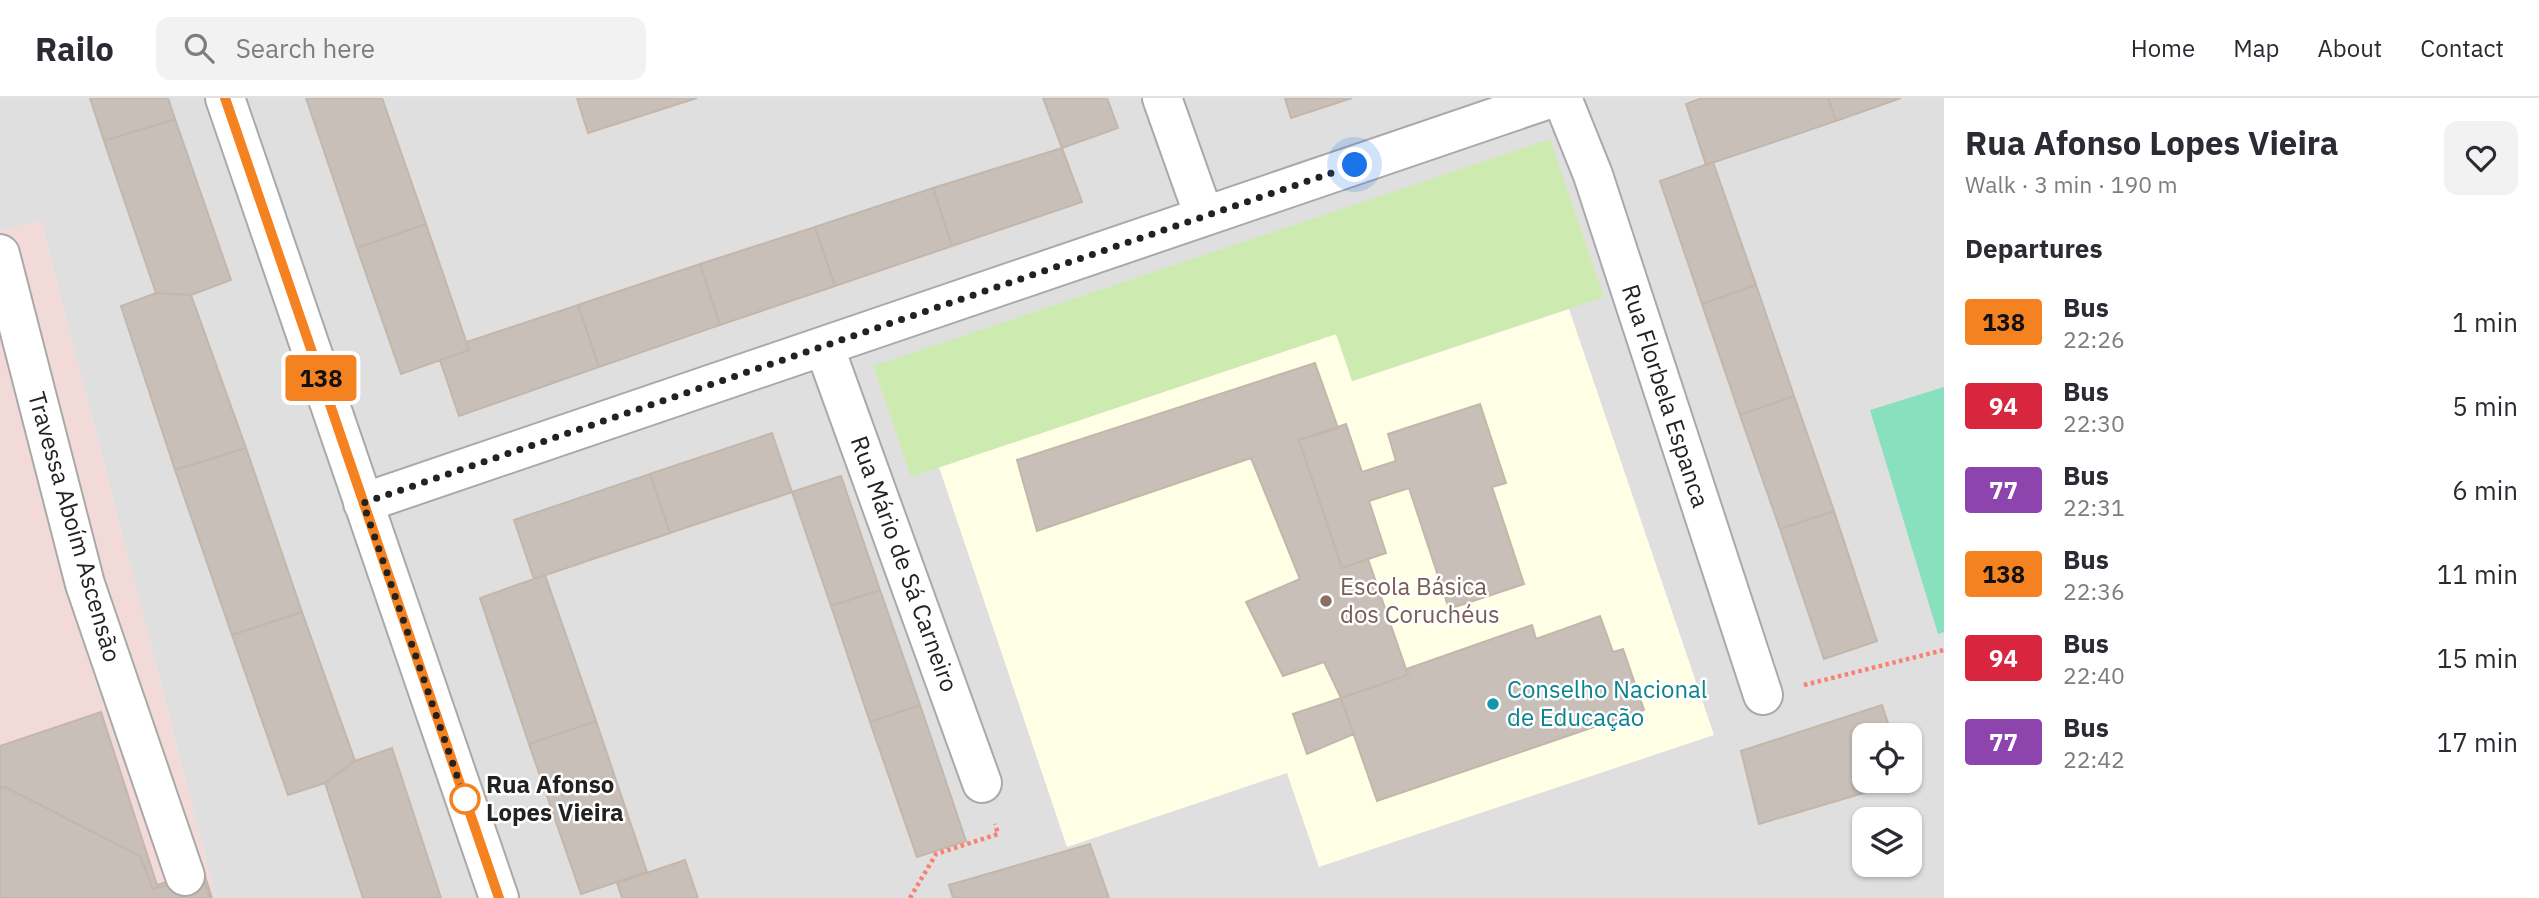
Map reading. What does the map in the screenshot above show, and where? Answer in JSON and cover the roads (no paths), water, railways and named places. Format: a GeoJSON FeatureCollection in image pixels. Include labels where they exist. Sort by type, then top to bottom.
{"type":"FeatureCollection","features":[{"type":"Feature","properties":{"kind":"street"},"geometry":{"type":"LineString","coordinates":[[225,98],[499,898]]}},
{"type":"Feature","properties":{"kind":"street"},"geometry":{"type":"LineString","coordinates":[[1162,98],[1203,216]]}},
{"type":"Feature","properties":{"kind":"street"},"geometry":{"type":"LineString","coordinates":[[363,503],[1552,98]]}},
{"type":"Feature","properties":{"kind":"street","name":"Rua Florbela Espanca"},"geometry":{"type":"LineString","coordinates":[[1562,98],[1593,175],[1763,695]]}},
{"type":"Feature","properties":{"kind":"street","name":"Travessa Aboím Ascensão"},"geometry":{"type":"LineString","coordinates":[[0,254],[85,584],[185,876]]}},
{"type":"Feature","properties":{"kind":"street","name":"Rua Mário de Sá Carneiro"},"geometry":{"type":"LineString","coordinates":[[824,346],[982,783]]}},
{"type":"Feature","properties":{"kind":"place","name":"Escola Básica dos Coruchéus"},"geometry":{"type":"Point","coordinates":[1326,601]}},
{"type":"Feature","properties":{"kind":"place","name":"Conselho Nacional de Educação"},"geometry":{"type":"Point","coordinates":[1493,704]}},
{"type":"Feature","properties":{"kind":"place","name":"Rua Afonso Lopes Vieira"},"geometry":{"type":"Point","coordinates":[465,799]}}]}
